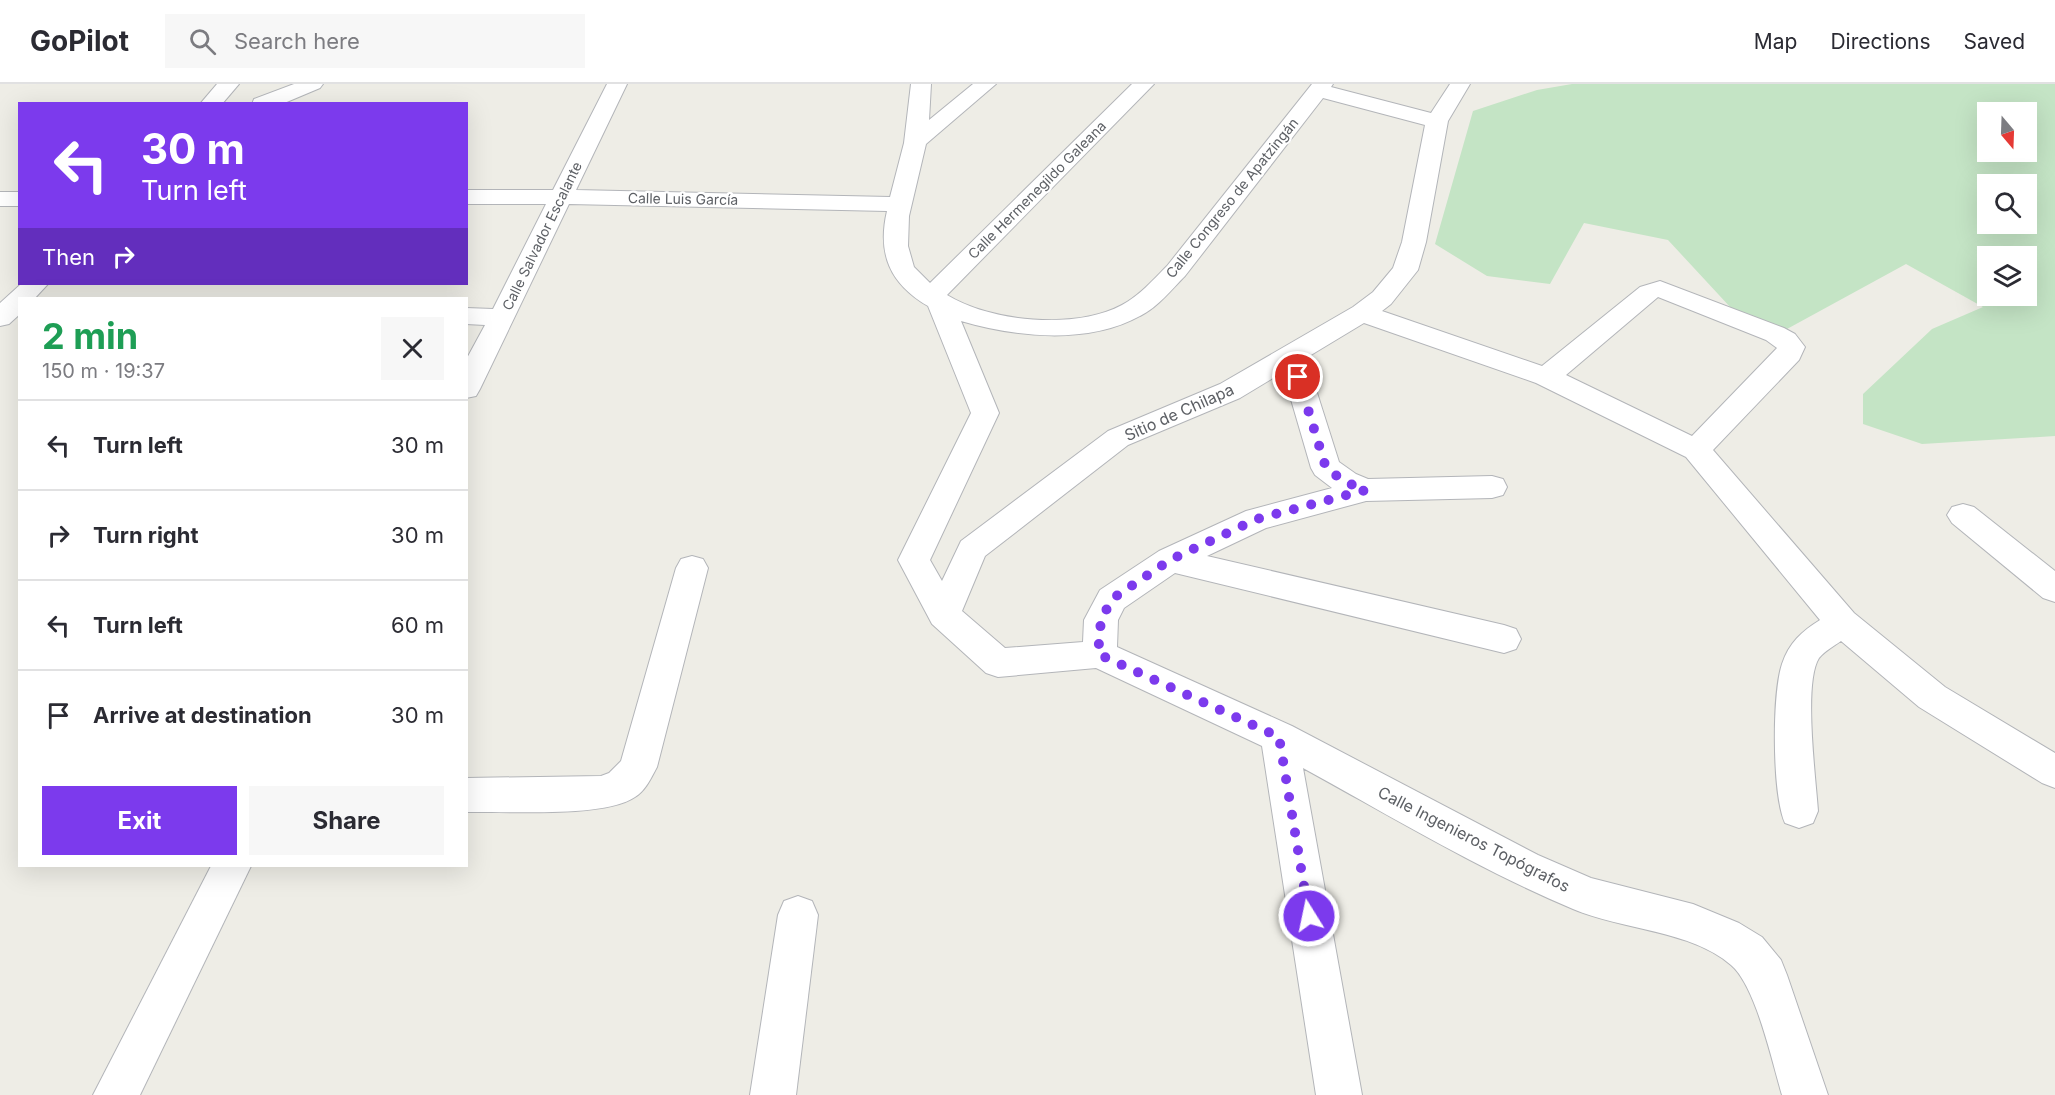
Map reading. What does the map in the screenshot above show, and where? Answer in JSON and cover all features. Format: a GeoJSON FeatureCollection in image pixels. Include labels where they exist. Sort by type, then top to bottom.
{"type":"FeatureCollection","features":[{"type":"Feature","properties":{"kind":"street"},"geometry":{"type":"LineString","coordinates":[[212,102],[229,84]]}},
{"type":"Feature","properties":{"kind":"street"},"geometry":{"type":"LineString","coordinates":[[267,102],[313,84]]}},
{"type":"Feature","properties":{"kind":"street","name":"Calle Salvador Escalante"},"geometry":{"type":"LineString","coordinates":[[468,385],[617,84]]}},
{"type":"Feature","properties":{"kind":"street"},"geometry":{"type":"LineString","coordinates":[[921,84],[915,142],[900,204],[896,234],[898,259],[909,279],[935,301],[985,413],[914,560],[944,615],[998,663],[1098,654],[1101,620],[1112,599],[1170,560],[1257,519],[1366,490],[1492,487]]}},
{"type":"Feature","properties":{"kind":"street"},"geometry":{"type":"LineString","coordinates":[[915,142],[986,84]]}},
{"type":"Feature","properties":{"kind":"street","name":"Calle Hermenegildo Galeana"},"geometry":{"type":"LineString","coordinates":[[935,301],[1144,84]]}},
{"type":"Feature","properties":{"kind":"street"},"geometry":{"type":"LineString","coordinates":[[1321,87],[1437,121],[1460,84]]}},
{"type":"Feature","properties":{"kind":"street","name":"Calle Congreso de Apatzingán"},"geometry":{"type":"LineString","coordinates":[[935,301],[966,315],[999,322],[1049,328],[1094,323],[1126,313],[1153,294],[1176,271],[1321,87]]}},
{"type":"Feature","properties":{"kind":"street","name":"Sitio de Chilapa"},"geometry":{"type":"LineString","coordinates":[[944,615],[972,549],[1118,438],[1230,391],[1362,313],[1382,298],[1405,270],[1414,242],[1437,121]]}},
{"type":"Feature","properties":{"kind":"street","name":"Calle Luis García"},"geometry":{"type":"LineString","coordinates":[[468,197],[900,204]]}},
{"type":"Feature","properties":{"kind":"street"},"geometry":{"type":"LineString","coordinates":[[0,199],[18,199]]}},
{"type":"Feature","properties":{"kind":"street"},"geometry":{"type":"LineString","coordinates":[[22,297],[34,285]]}},
{"type":"Feature","properties":{"kind":"street"},"geometry":{"type":"LineString","coordinates":[[1546,377],[1649,292],[1660,289],[1745,321],[1785,340],[1791,347],[1789,354],[1696,450]]}},
{"type":"Feature","properties":{"kind":"street"},"geometry":{"type":"LineString","coordinates":[[0,318],[18,301]]}},
{"type":"Feature","properties":{"kind":"street"},"geometry":{"type":"LineString","coordinates":[[1362,313],[1546,377],[1696,450],[1842,622],[1932,697],[2055,772]]}},
{"type":"Feature","properties":{"kind":"street"},"geometry":{"type":"LineString","coordinates":[[468,316],[502,317]]}},
{"type":"Feature","properties":{"kind":"street"},"geometry":{"type":"LineString","coordinates":[[1291,354],[1326,468],[1345,482],[1366,490]]}},
{"type":"Feature","properties":{"kind":"street"},"geometry":{"type":"LineString","coordinates":[[1963,515],[2055,589]]}},
{"type":"Feature","properties":{"kind":"street"},"geometry":{"type":"LineString","coordinates":[[1170,560],[1504,639]]}},
{"type":"Feature","properties":{"kind":"street"},"geometry":{"type":"LineString","coordinates":[[468,795],[601,793],[617,790],[631,780],[638,767],[692,568]]}},
{"type":"Feature","properties":{"kind":"street"},"geometry":{"type":"LineString","coordinates":[[1799,811],[1794,692],[1798,670],[1805,651],[1842,622]]}},
{"type":"Feature","properties":{"kind":"street","name":"Calle Ingenieros Topógrafos"},"geometry":{"type":"LineString","coordinates":[[1098,654],[1279,737],[1524,868],[1588,896],[1693,924],[1724,937],[1747,951],[1766,975],[1805,1095]]}},
{"type":"Feature","properties":{"kind":"street"},"geometry":{"type":"LineString","coordinates":[[1279,737],[1339,1095]]}},
{"type":"Feature","properties":{"kind":"street"},"geometry":{"type":"LineString","coordinates":[[116,1095],[230,867]]}},
{"type":"Feature","properties":{"kind":"street"},"geometry":{"type":"LineString","coordinates":[[773,1095],[798,915]]}},
{"type":"Feature","properties":{"kind":"green space"},"geometry":{"type":"Polygon","coordinates":[[[1572,84],[2055,84],[2055,436],[1922,444],[1863,424],[1863,394],[1932,329],[1983,307],[1981,306],[2037,306],[2037,246],[1977,246],[1977,304],[1906,264],[1787,329],[1731,308],[1668,240],[1584,223],[1550,284],[1487,276],[1435,244],[1473,111],[1537,90],[1572,84]]]}},
{"type":"Feature","properties":{"kind":"route"},"geometry":{"type":"LineString","coordinates":[[1298,377],[1326,468],[1345,482],[1366,490],[1257,519],[1170,560],[1112,599],[1101,620],[1098,654],[1279,737],[1309,916]]}}]}
